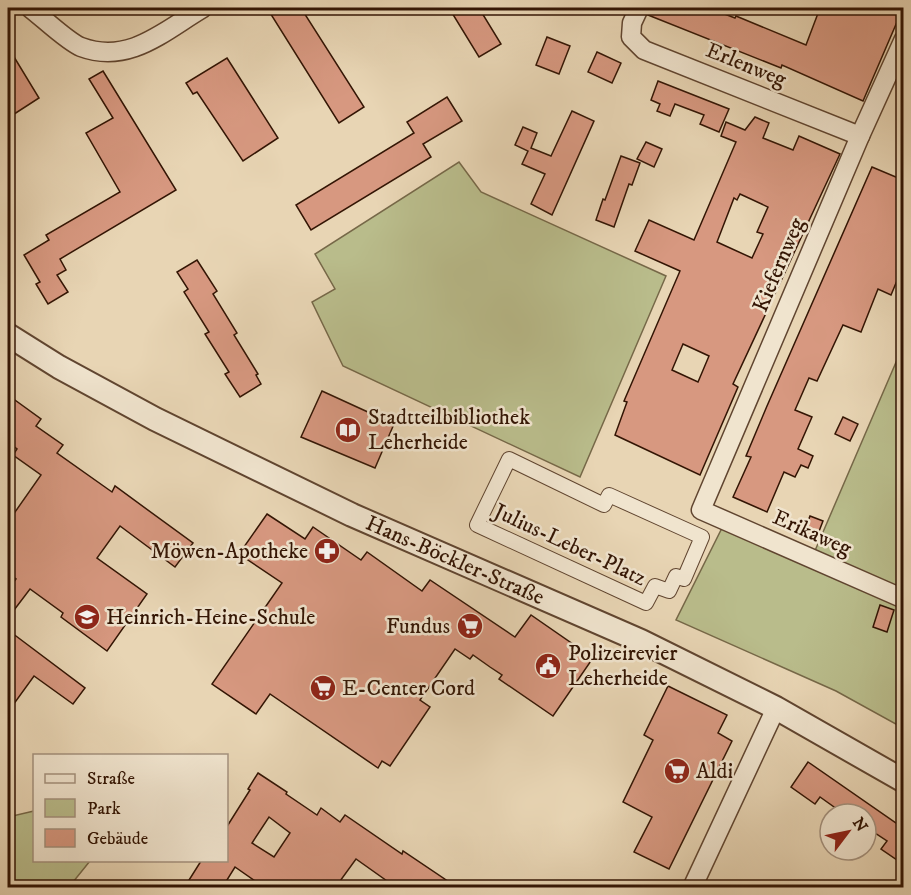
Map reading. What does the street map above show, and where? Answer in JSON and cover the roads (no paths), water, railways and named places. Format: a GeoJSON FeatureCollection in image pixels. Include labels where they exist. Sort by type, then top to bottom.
{"type":"FeatureCollection","features":[{"type":"Feature","properties":{"kind":"street"},"geometry":{"type":"LineString","coordinates":[[30,8],[80,47],[111,54],[134,49],[203,8]]}},
{"type":"Feature","properties":{"kind":"street","name":"Erlenweg"},"geometry":{"type":"LineString","coordinates":[[636,15],[631,37],[645,50],[860,136]]}},
{"type":"Feature","properties":{"kind":"street","name":"Kiefernweg"},"geometry":{"type":"LineString","coordinates":[[701,510],[903,39]]}},
{"type":"Feature","properties":{"kind":"street","name":"Hans-Böckler-Straße"},"geometry":{"type":"LineString","coordinates":[[8,335],[59,367],[155,419],[368,522],[641,641],[776,708],[903,781]]}},
{"type":"Feature","properties":{"kind":"street","name":"Julius-Leber-Platz"},"geometry":{"type":"LineString","coordinates":[[509,459],[604,505],[609,495],[702,537],[684,579],[676,576],[669,591],[656,586],[646,603],[477,525],[501,477],[509,459]]}},
{"type":"Feature","properties":{"kind":"street","name":"Erikaweg"},"geometry":{"type":"LineString","coordinates":[[701,510],[903,599]]}},
{"type":"Feature","properties":{"kind":"street"},"geometry":{"type":"LineString","coordinates":[[692,888],[776,708]]}},
{"type":"Feature","properties":{"kind":"place","name":"Stadtteilbibliothek Leherheide"},"geometry":{"type":"Point","coordinates":[348,430]}},
{"type":"Feature","properties":{"kind":"place","name":"Möwen-Apotheke"},"geometry":{"type":"Point","coordinates":[327,551]}},
{"type":"Feature","properties":{"kind":"place","name":"Heinrich-Heine-Schule"},"geometry":{"type":"Point","coordinates":[87,617]}},
{"type":"Feature","properties":{"kind":"place","name":"Fundus"},"geometry":{"type":"Point","coordinates":[470,626]}},
{"type":"Feature","properties":{"kind":"place","name":"Polizeirevier Leherheide"},"geometry":{"type":"Point","coordinates":[548,666]}},
{"type":"Feature","properties":{"kind":"place","name":"E-Center Cord"},"geometry":{"type":"Point","coordinates":[323,688]}},
{"type":"Feature","properties":{"kind":"place","name":"Aldi"},"geometry":{"type":"Point","coordinates":[677,771]}}]}
